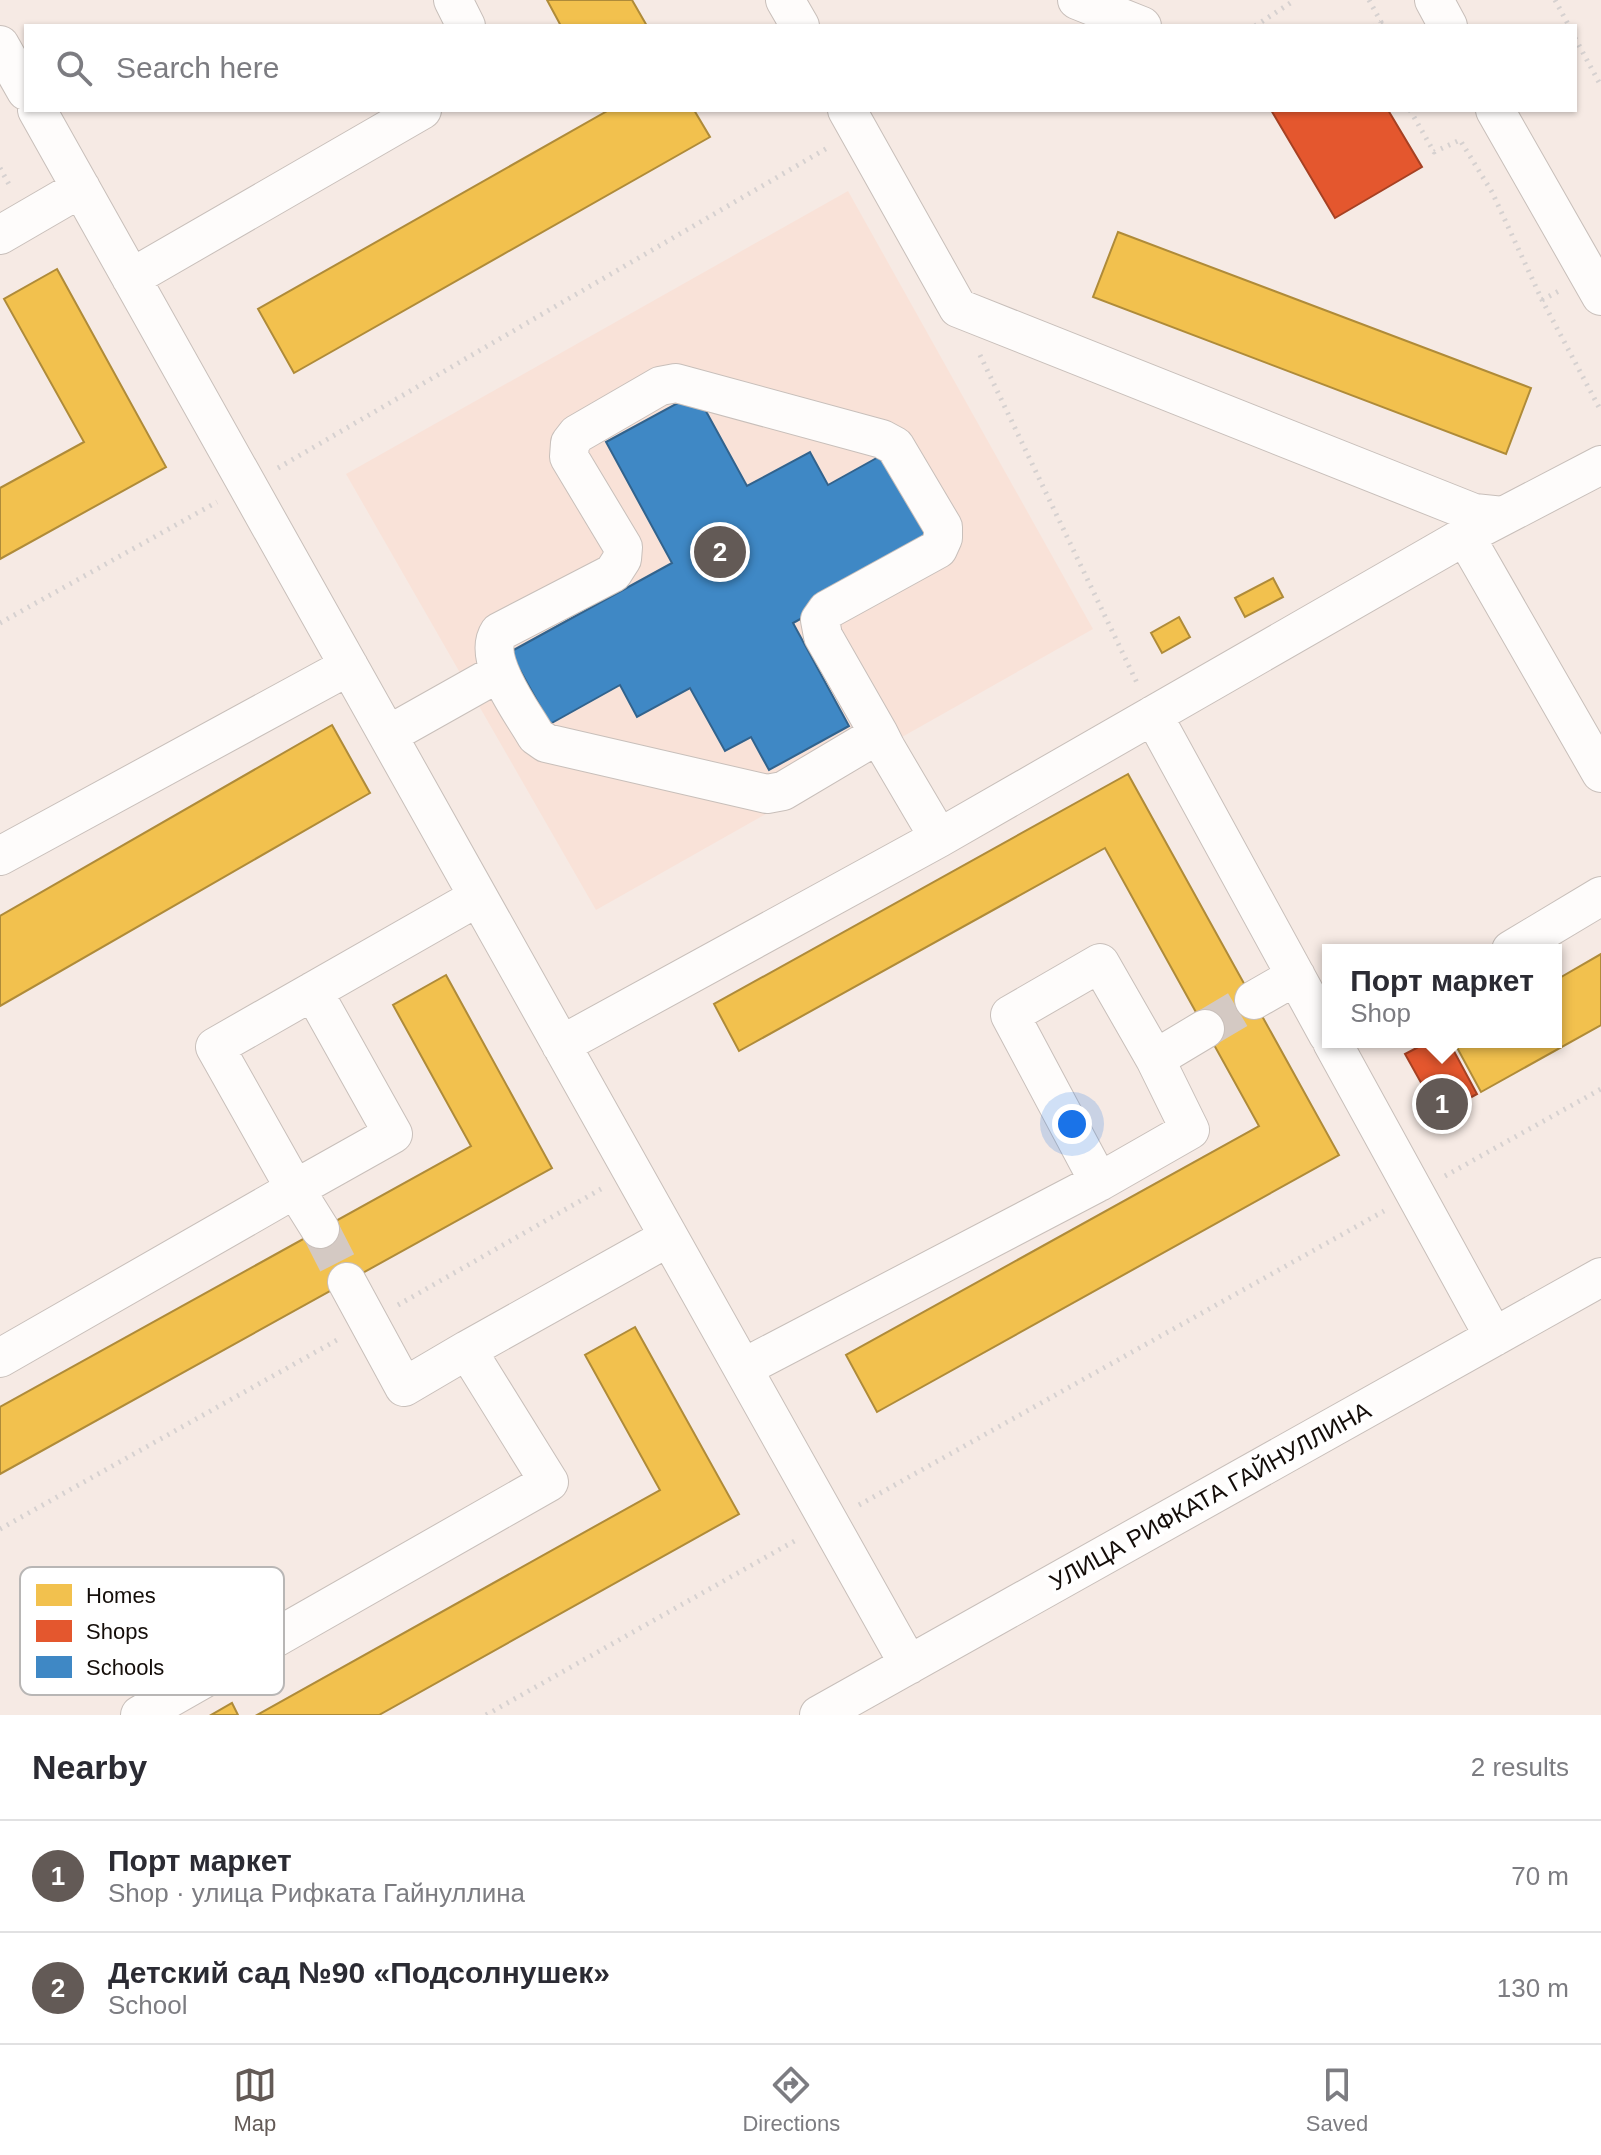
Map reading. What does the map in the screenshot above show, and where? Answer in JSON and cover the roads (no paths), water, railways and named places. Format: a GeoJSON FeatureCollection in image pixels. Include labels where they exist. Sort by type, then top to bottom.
{"type":"FeatureCollection","features":[{"type":"Feature","properties":{"kind":"street"},"geometry":{"type":"LineString","coordinates":[[785,0],[799,24]]}},
{"type":"Feature","properties":{"kind":"street"},"geometry":{"type":"LineString","coordinates":[[1077,0],[1137,24]]}},
{"type":"Feature","properties":{"kind":"street"},"geometry":{"type":"LineString","coordinates":[[1434,0],[1447,24]]}},
{"type":"Feature","properties":{"kind":"street"},"geometry":{"type":"LineString","coordinates":[[0,45],[24,87]]}},
{"type":"Feature","properties":{"kind":"street"},"geometry":{"type":"LineString","coordinates":[[38,112],[909,1665]]}},
{"type":"Feature","properties":{"kind":"street"},"geometry":{"type":"LineString","coordinates":[[131,278],[419,112]]}},
{"type":"Feature","properties":{"kind":"street"},"geometry":{"type":"LineString","coordinates":[[1496,112],[1601,296]]}},
{"type":"Feature","properties":{"kind":"street"},"geometry":{"type":"LineString","coordinates":[[852,120],[958,308],[1474,513],[1503,516]]}},
{"type":"Feature","properties":{"kind":"street"},"geometry":{"type":"LineString","coordinates":[[0,235],[81,188]]}},
{"type":"Feature","properties":{"kind":"street"},"geometry":{"type":"LineString","coordinates":[[879,734],[783,791],[767,794],[546,743],[536,736],[500,672],[493,650],[494,639],[499,632],[613,573],[622,559],[623,547],[569,457],[570,443],[577,434],[660,386],[676,383],[882,439],[895,446],[943,527],[943,538],[938,549],[827,610],[820,620],[823,636],[939,838]]}},
{"type":"Feature","properties":{"kind":"street"},"geometry":{"type":"LineString","coordinates":[[561,1045],[939,838],[1465,536],[1601,465]]}},
{"type":"Feature","properties":{"kind":"street"},"geometry":{"type":"LineString","coordinates":[[1465,536],[1601,773]]}},
{"type":"Feature","properties":{"kind":"street"},"geometry":{"type":"LineString","coordinates":[[0,856],[349,666]]}},
{"type":"Feature","properties":{"kind":"street"},"geometry":{"type":"LineString","coordinates":[[388,735],[500,672]]}},
{"type":"Feature","properties":{"kind":"street"},"geometry":{"type":"LineString","coordinates":[[1153,715],[1296,976],[1322,1017]]}},
{"type":"Feature","properties":{"kind":"street"},"geometry":{"type":"LineString","coordinates":[[1521,944],[1601,896]]}},
{"type":"Feature","properties":{"kind":"street"},"geometry":{"type":"LineString","coordinates":[[320,1229],[215,1047],[478,897]]}},
{"type":"Feature","properties":{"kind":"street"},"geometry":{"type":"LineString","coordinates":[[743,1368],[1099,1182],[1190,1130],[1155,1059],[1100,963],[1010,1015],[1099,1182]]}},
{"type":"Feature","properties":{"kind":"street"},"geometry":{"type":"LineString","coordinates":[[1254,1000],[1296,976]]}},
{"type":"Feature","properties":{"kind":"street"},"geometry":{"type":"LineString","coordinates":[[0,1358],[393,1134],[313,991]]}},
{"type":"Feature","properties":{"kind":"street"},"geometry":{"type":"LineString","coordinates":[[1155,1059],[1205,1029]]}},
{"type":"Feature","properties":{"kind":"street"},"geometry":{"type":"LineString","coordinates":[[1342,1048],[1415,1193],[1494,1337]]}},
{"type":"Feature","properties":{"kind":"street"},"geometry":{"type":"LineString","coordinates":[[347,1282],[404,1387],[669,1237]]}},
{"type":"Feature","properties":{"kind":"street","name":"УЛИЦА РИФКАТА ГАЙНУЛЛИНА"},"geometry":{"type":"LineString","coordinates":[[819,1715],[1601,1277]]}},
{"type":"Feature","properties":{"kind":"street"},"geometry":{"type":"LineString","coordinates":[[284,1633],[549,1482],[467,1350]]}},
{"type":"Feature","properties":{"kind":"street"},"geometry":{"type":"LineString","coordinates":[[140,1715],[175,1695]]}},
{"type":"Feature","properties":{"kind":"tunnel"},"geometry":{"type":"LineString","coordinates":[[1205,1029],[1254,1000]]}},
{"type":"Feature","properties":{"kind":"tunnel"},"geometry":{"type":"LineString","coordinates":[[320,1229],[347,1282]]}},
{"type":"Feature","properties":{"kind":"place","name":"Детский сад №90 «Подсолнушек»"},"geometry":{"type":"Point","coordinates":[720,552]}},
{"type":"Feature","properties":{"kind":"place","name":"Порт маркет"},"geometry":{"type":"Point","coordinates":[1442,1104]}}]}
